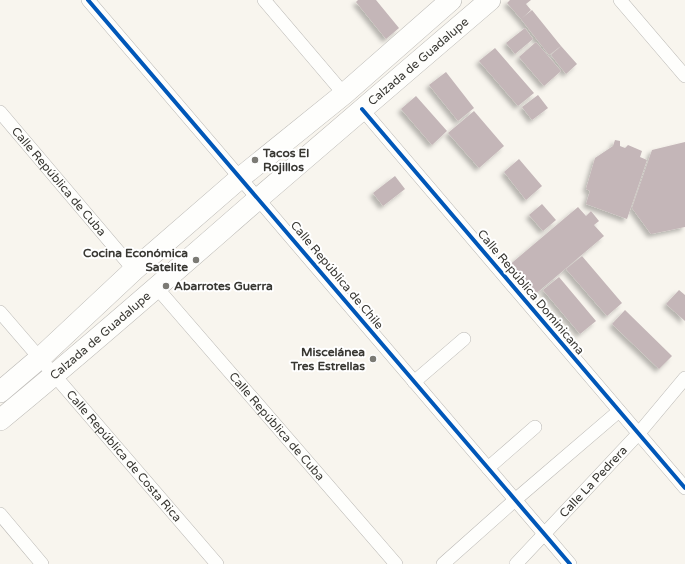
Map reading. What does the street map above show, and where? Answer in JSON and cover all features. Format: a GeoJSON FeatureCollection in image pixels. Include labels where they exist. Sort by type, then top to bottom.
{"type":"FeatureCollection","features":[{"type":"Feature","properties":{"kind":"main road","name":"Calzada de Guadalupe"},"geometry":{"type":"LineString","coordinates":[[0,420],[157,288],[362,109],[490,0]]}},
{"type":"Feature","properties":{"kind":"main road","name":"Calzada de Guadalupe"},"geometry":{"type":"LineString","coordinates":[[0,392],[40,358],[134,270],[240,178],[344,94],[446,2]]}},
{"type":"Feature","properties":{"kind":"street","name":"Calle República de Chile"},"geometry":{"type":"LineString","coordinates":[[88,0],[570,564]]}},
{"type":"Feature","properties":{"kind":"street"},"geometry":{"type":"LineString","coordinates":[[264,0],[344,94]]}},
{"type":"Feature","properties":{"kind":"street"},"geometry":{"type":"LineString","coordinates":[[620,0],[685,76]]}},
{"type":"Feature","properties":{"kind":"street","name":"Calle República Dominicana"},"geometry":{"type":"LineString","coordinates":[[362,109],[685,488]]}},
{"type":"Feature","properties":{"kind":"street","name":"Calle República de Cuba"},"geometry":{"type":"LineString","coordinates":[[0,112],[134,270]]}},
{"type":"Feature","properties":{"kind":"street","name":"Calle República de Cuba"},"geometry":{"type":"LineString","coordinates":[[157,288],[396,564]]}},
{"type":"Feature","properties":{"kind":"street","name":"Calle República de Costa Rica"},"geometry":{"type":"LineString","coordinates":[[0,312],[217,564]]}},
{"type":"Feature","properties":{"kind":"street"},"geometry":{"type":"LineString","coordinates":[[414,382],[464,339]]}},
{"type":"Feature","properties":{"kind":"street","name":"Calle La Pedrera"},"geometry":{"type":"LineString","coordinates":[[516,564],[639,433],[685,378]]}},
{"type":"Feature","properties":{"kind":"street"},"geometry":{"type":"LineString","coordinates":[[443,564],[619,411]]}},
{"type":"Feature","properties":{"kind":"street"},"geometry":{"type":"LineString","coordinates":[[488,468],[535,427]]}},
{"type":"Feature","properties":{"kind":"street"},"geometry":{"type":"LineString","coordinates":[[0,514],[42,564]]}},
{"type":"Feature","properties":{"kind":"building"},"geometry":{"type":"Polygon","coordinates":[[[358,0],[376,0],[399,28],[386,39],[356,2],[358,0]]]}},
{"type":"Feature","properties":{"kind":"building"},"geometry":{"type":"Polygon","coordinates":[[[510,0],[531,0],[526,4],[531,10],[521,19],[507,3],[510,0]]]}},
{"type":"Feature","properties":{"kind":"building"},"geometry":{"type":"Polygon","coordinates":[[[532,10],[561,46],[549,55],[521,19],[532,10]]]}},
{"type":"Feature","properties":{"kind":"building"},"geometry":{"type":"Polygon","coordinates":[[[525,28],[533,39],[515,54],[506,43],[525,28]]]}},
{"type":"Feature","properties":{"kind":"building"},"geometry":{"type":"Polygon","coordinates":[[[536,42],[561,71],[544,86],[519,57],[536,42]]]}},
{"type":"Feature","properties":{"kind":"building"},"geometry":{"type":"Polygon","coordinates":[[[561,46],[577,64],[566,74],[551,55],[561,46]]]}},
{"type":"Feature","properties":{"kind":"building"},"geometry":{"type":"Polygon","coordinates":[[[495,48],[534,93],[518,106],[479,61],[495,48]]]}},
{"type":"Feature","properties":{"kind":"building"},"geometry":{"type":"Polygon","coordinates":[[[446,72],[474,108],[458,121],[429,85],[446,72]]]}},
{"type":"Feature","properties":{"kind":"building"},"geometry":{"type":"Polygon","coordinates":[[[538,95],[548,108],[532,120],[522,107],[538,95]]]}},
{"type":"Feature","properties":{"kind":"building"},"geometry":{"type":"Polygon","coordinates":[[[416,96],[447,131],[432,145],[401,109],[416,96]]]}},
{"type":"Feature","properties":{"kind":"building"},"geometry":{"type":"Polygon","coordinates":[[[474,111],[504,146],[479,168],[448,133],[474,111]]]}},
{"type":"Feature","properties":{"kind":"building"},"geometry":{"type":"Polygon","coordinates":[[[615,140],[620,141],[620,146],[625,148],[628,145],[642,151],[640,157],[647,160],[627,219],[586,204],[590,191],[586,189],[595,158],[613,146],[615,140]]]}},
{"type":"Feature","properties":{"kind":"building"},"geometry":{"type":"Polygon","coordinates":[[[685,142],[685,227],[651,234],[632,208],[652,150],[685,142]]]}},
{"type":"Feature","properties":{"kind":"building"},"geometry":{"type":"Polygon","coordinates":[[[519,159],[542,186],[526,200],[504,172],[519,159]]]}},
{"type":"Feature","properties":{"kind":"building"},"geometry":{"type":"Polygon","coordinates":[[[395,176],[405,189],[383,206],[373,193],[395,176]]]}},
{"type":"Feature","properties":{"kind":"building"},"geometry":{"type":"Polygon","coordinates":[[[542,204],[556,220],[543,231],[529,215],[542,204]]]}},
{"type":"Feature","properties":{"kind":"building"},"geometry":{"type":"Polygon","coordinates":[[[578,207],[586,216],[591,211],[599,221],[594,225],[604,236],[532,297],[507,267],[578,207]]]}},
{"type":"Feature","properties":{"kind":"building"},"geometry":{"type":"Polygon","coordinates":[[[582,256],[622,303],[607,316],[566,269],[582,256]]]}},
{"type":"Feature","properties":{"kind":"building"},"geometry":{"type":"Polygon","coordinates":[[[559,277],[596,321],[580,334],[543,290],[559,277]]]}},
{"type":"Feature","properties":{"kind":"building"},"geometry":{"type":"Polygon","coordinates":[[[679,290],[685,295],[685,321],[666,304],[679,290]]]}},
{"type":"Feature","properties":{"kind":"building"},"geometry":{"type":"Polygon","coordinates":[[[625,310],[672,356],[659,369],[612,324],[625,310]]]}},
{"type":"Feature","properties":{"kind":"cycle path"},"geometry":{"type":"LineString","coordinates":[[88,0],[570,564]]}},
{"type":"Feature","properties":{"kind":"cycle path"},"geometry":{"type":"LineString","coordinates":[[362,109],[685,488]]}},
{"type":"Feature","properties":{"kind":"place","name":"Tacos El Rojillos"},"geometry":{"type":"Point","coordinates":[255,160]}},
{"type":"Feature","properties":{"kind":"place","name":"Cocina Económica Satelite"},"geometry":{"type":"Point","coordinates":[196,260]}},
{"type":"Feature","properties":{"kind":"place","name":"Abarrotes Guerra"},"geometry":{"type":"Point","coordinates":[166,286]}},
{"type":"Feature","properties":{"kind":"place","name":"Miscelánea Tres Estrellas"},"geometry":{"type":"Point","coordinates":[373,359]}}]}
